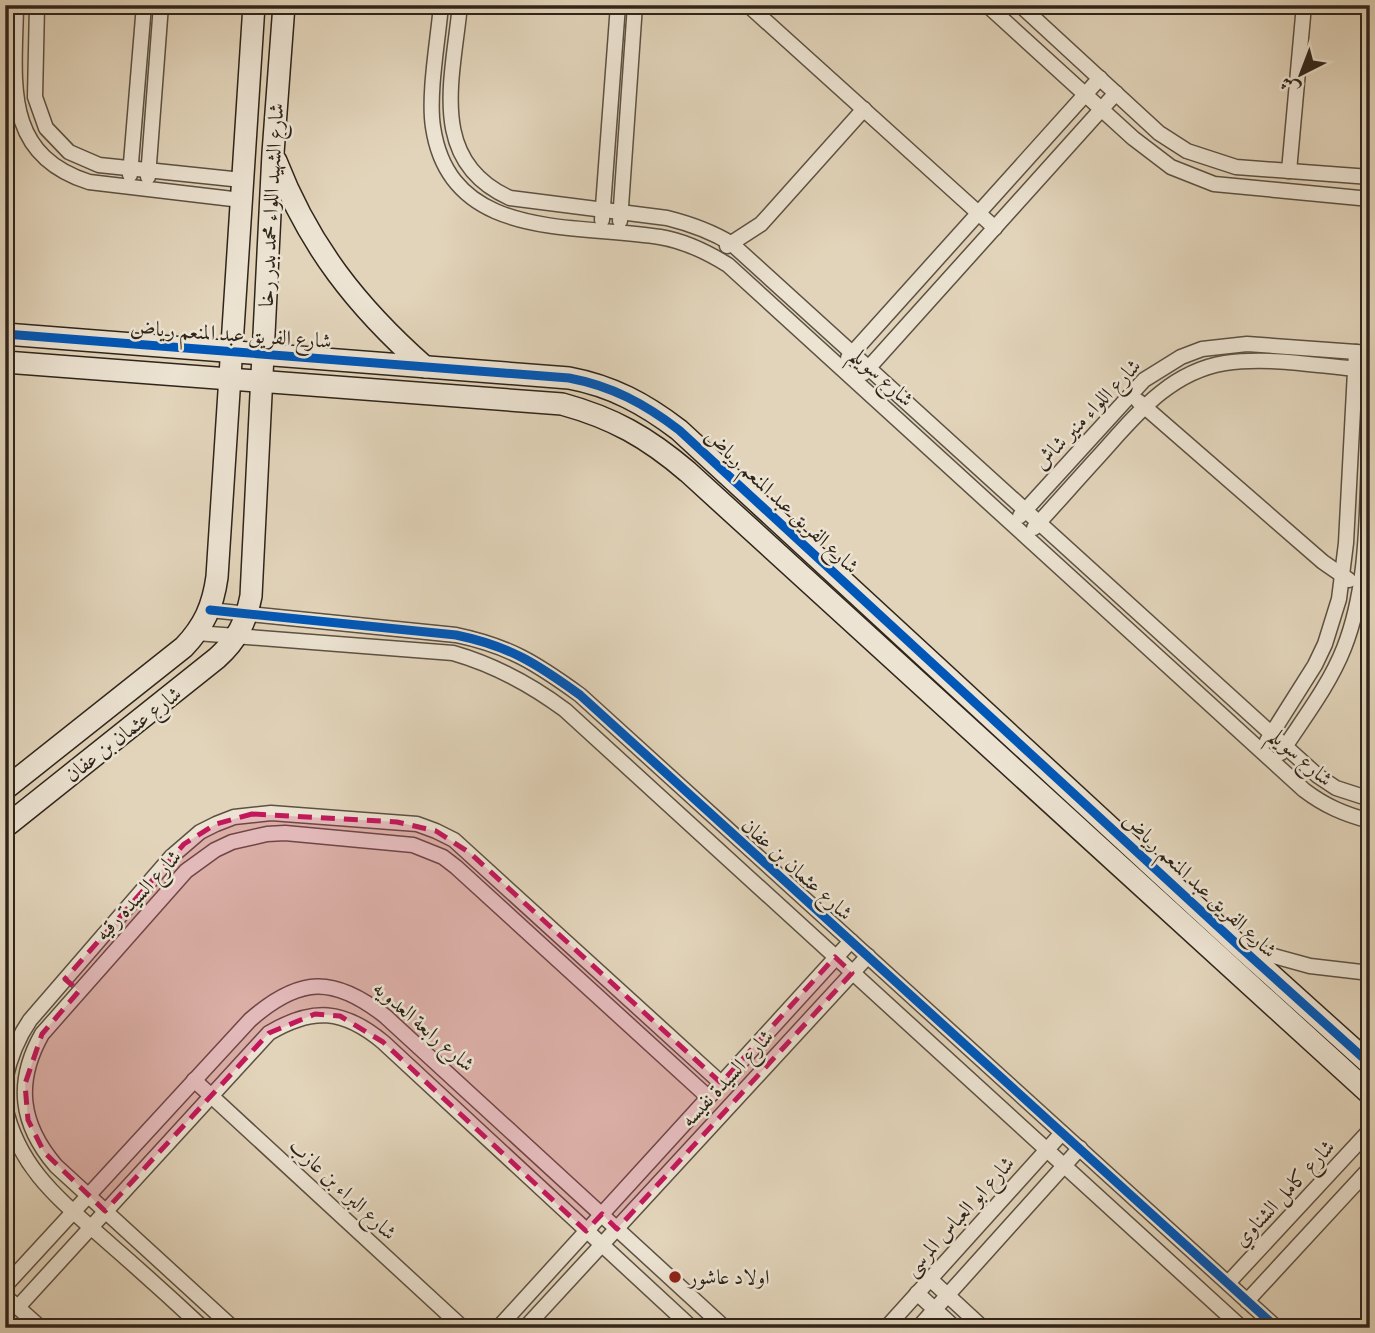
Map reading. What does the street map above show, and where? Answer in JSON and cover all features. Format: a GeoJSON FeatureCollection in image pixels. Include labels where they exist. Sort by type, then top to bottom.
{"type":"FeatureCollection","features":[{"type":"Feature","properties":{"kind":"street"},"geometry":{"type":"LineString","coordinates":[[16,5],[15,93],[20,118],[32,142],[57,167],[89,182],[129,187],[242,190]]}},
{"type":"Feature","properties":{"kind":"street"},"geometry":{"type":"LineString","coordinates":[[37,5],[35,97],[46,128],[69,152],[99,165],[148,170],[242,190]]}},
{"type":"Feature","properties":{"kind":"street"},"geometry":{"type":"LineString","coordinates":[[129,187],[144,5]]}},
{"type":"Feature","properties":{"kind":"street"},"geometry":{"type":"LineString","coordinates":[[146,189],[161,5]]}},
{"type":"Feature","properties":{"kind":"street","name":"شارع الشهيد اللواء محمد بدر رخا"},"geometry":{"type":"LineString","coordinates":[[211,610],[217,578],[254,5]]}},
{"type":"Feature","properties":{"kind":"street","name":"شارع الشهيد اللواء محمد بدر رخا"},"geometry":{"type":"LineString","coordinates":[[247,614],[251,587],[273,153],[284,5]]}},
{"type":"Feature","properties":{"kind":"street","name":"شارع سويلم"},"geometry":{"type":"LineString","coordinates":[[441,5],[432,107],[433,125],[439,151],[451,175],[464,192],[480,206],[499,215],[540,224],[660,237],[709,253],[745,280],[1275,763],[1325,805],[1370,821]]}},
{"type":"Feature","properties":{"kind":"street","name":"شارع سويلم"},"geometry":{"type":"LineString","coordinates":[[460,5],[450,106],[451,128],[457,148],[479,180],[510,198],[690,223],[732,244],[1318,776],[1336,788],[1370,799]]}},
{"type":"Feature","properties":{"kind":"street"},"geometry":{"type":"LineString","coordinates":[[601,231],[618,5]]}},
{"type":"Feature","properties":{"kind":"street"},"geometry":{"type":"LineString","coordinates":[[619,233],[635,5]]}},
{"type":"Feature","properties":{"kind":"street"},"geometry":{"type":"LineString","coordinates":[[748,5],[995,228]]}},
{"type":"Feature","properties":{"kind":"street"},"geometry":{"type":"LineString","coordinates":[[987,5],[1152,154],[1192,177],[1235,187],[1370,199]]}},
{"type":"Feature","properties":{"kind":"street"},"geometry":{"type":"LineString","coordinates":[[1020,5],[1160,133],[1188,151],[1236,166],[1370,177]]}},
{"type":"Feature","properties":{"kind":"street"},"geometry":{"type":"LineString","coordinates":[[1289,171],[1304,5]]}},
{"type":"Feature","properties":{"kind":"street"},"geometry":{"type":"LineString","coordinates":[[840,367],[1100,78]]}},
{"type":"Feature","properties":{"kind":"street"},"geometry":{"type":"LineString","coordinates":[[856,382],[1116,93]]}},
{"type":"Feature","properties":{"kind":"street"},"geometry":{"type":"LineString","coordinates":[[709,253],[732,244],[761,224],[863,109]]}},
{"type":"Feature","properties":{"kind":"street"},"geometry":{"type":"LineString","coordinates":[[273,153],[298,211],[323,254],[369,314],[425,367]]}},
{"type":"Feature","properties":{"kind":"street","name":"شارع الفريق عبد المنعم رياض"},"geometry":{"type":"LineString","coordinates":[[7,333],[569,378],[606,387],[655,412],[686,437],[1238,946],[1370,1064]]}},
{"type":"Feature","properties":{"kind":"street","name":"شارع اللواء منير شاش"},"geometry":{"type":"LineString","coordinates":[[1012,524],[1130,395],[1162,367],[1181,357],[1213,347],[1247,344],[1363,353]]}},
{"type":"Feature","properties":{"kind":"street"},"geometry":{"type":"LineString","coordinates":[[1261,750],[1304,685],[1325,644],[1336,611],[1343,577],[1363,353]]}},
{"type":"Feature","properties":{"kind":"street","name":"شارع الفريق عبد المنعم رياض"},"geometry":{"type":"LineString","coordinates":[[5,362],[562,404],[598,415],[642,436],[698,481],[1370,1094]]}},
{"type":"Feature","properties":{"kind":"street","name":"شارع اللواء منير شاش"},"geometry":{"type":"LineString","coordinates":[[1027,537],[1143,406],[1179,379],[1200,369],[1223,363],[1270,362],[1362,370]]}},
{"type":"Feature","properties":{"kind":"street"},"geometry":{"type":"LineString","coordinates":[[1130,395],[1312,553],[1343,577],[1360,585]]}},
{"type":"Feature","properties":{"kind":"street"},"geometry":{"type":"LineString","coordinates":[[1275,763],[1324,687],[1351,628],[1360,585],[1370,437]]}},
{"type":"Feature","properties":{"kind":"street","name":"شارع عثمان بن عفان"},"geometry":{"type":"LineString","coordinates":[[5,789],[169,660],[197,633],[211,610],[456,635],[490,642],[522,656],[580,695],[1277,1328]]}},
{"type":"Feature","properties":{"kind":"street","name":"شارع عثمان بن عفان"},"geometry":{"type":"LineString","coordinates":[[5,827],[217,658],[237,637],[247,614]]}},
{"type":"Feature","properties":{"kind":"street","name":"شارع عثمان بن عفان"},"geometry":{"type":"LineString","coordinates":[[197,633],[453,653],[483,662],[540,691],[565,710],[1242,1328]]}},
{"type":"Feature","properties":{"kind":"street","name":"شارع السيدة رقيه"},"geometry":{"type":"LineString","coordinates":[[5,1080],[9,1060],[30,1020],[171,857],[184,844],[216,824],[234,817],[271,813],[417,824],[436,831],[470,853],[721,1083]]}},
{"type":"Feature","properties":{"kind":"street","name":"شارع السيدة رقيه"},"geometry":{"type":"LineString","coordinates":[[233,1328],[44,1152],[35,1137],[25,1102],[27,1066],[42,1034],[186,871],[215,850],[249,837],[285,833],[413,845],[443,858],[708,1097]]}},
{"type":"Feature","properties":{"kind":"street","name":"شارع السيدة نفيسه"},"geometry":{"type":"LineString","coordinates":[[602,1214],[850,941]]}},
{"type":"Feature","properties":{"kind":"street"},"geometry":{"type":"LineString","coordinates":[[1238,946],[1310,966],[1370,973]]}},
{"type":"Feature","properties":{"kind":"street","name":"شارع السيدة نفيسه"},"geometry":{"type":"LineString","coordinates":[[617,1229],[868,956]]}},
{"type":"Feature","properties":{"kind":"street"},"geometry":{"type":"LineString","coordinates":[[65,979],[79,991]]}},
{"type":"Feature","properties":{"kind":"street","name":"شارع رابعة العدويه"},"geometry":{"type":"LineString","coordinates":[[5,1286],[250,1020],[273,1000],[302,988],[332,988],[357,995],[385,1016],[725,1328]]}},
{"type":"Feature","properties":{"kind":"street","name":"شارع رابعة العدويه"},"geometry":{"type":"LineString","coordinates":[[18,1307],[269,1033],[290,1020],[315,1014],[340,1016],[363,1026],[383,1042],[692,1328]]}},
{"type":"Feature","properties":{"kind":"street","name":"شارع البراء بن عازب"},"geometry":{"type":"LineString","coordinates":[[194,1080],[463,1328]]}},
{"type":"Feature","properties":{"kind":"street"},"geometry":{"type":"LineString","coordinates":[[5,1106],[19,1149],[48,1189],[204,1328]]}},
{"type":"Feature","properties":{"kind":"street","name":"شارع كامل الشناوي"},"geometry":{"type":"LineString","coordinates":[[1228,1283],[1370,1130]]}},
{"type":"Feature","properties":{"kind":"street","name":"شارع ابو العباس المرسى"},"geometry":{"type":"LineString","coordinates":[[886,1328],[1062,1133]]}},
{"type":"Feature","properties":{"kind":"street"},"geometry":{"type":"LineString","coordinates":[[918,1328],[1080,1149]]}},
{"type":"Feature","properties":{"kind":"street"},"geometry":{"type":"LineString","coordinates":[[1247,1301],[1370,1168]]}},
{"type":"Feature","properties":{"kind":"street"},"geometry":{"type":"LineString","coordinates":[[498,1328],[602,1214]]}},
{"type":"Feature","properties":{"kind":"street"},"geometry":{"type":"LineString","coordinates":[[524,1328],[617,1229]]}},
{"type":"Feature","properties":{"kind":"street"},"geometry":{"type":"LineString","coordinates":[[930,1279],[983,1328]]}},
{"type":"Feature","properties":{"kind":"street"},"geometry":{"type":"LineString","coordinates":[[917,1293],[955,1328]]}},
{"type":"Feature","properties":{"kind":"street"},"geometry":{"type":"LineString","coordinates":[[5,1296],[41,1328]]}},
{"type":"Feature","properties":{"kind":"highlighted area"},"geometry":{"type":"Polygon","coordinates":[[[252,814],[397,822],[436,831],[470,853],[721,1083],[835,957],[852,973],[617,1229],[602,1214],[586,1231],[383,1042],[340,1016],[315,1014],[269,1033],[105,1211],[44,1152],[28,1120],[25,1084],[42,1034],[79,991],[65,979],[184,844],[216,824],[252,814]]]}},
{"type":"Feature","properties":{"kind":"cycle path"},"geometry":{"type":"LineString","coordinates":[[5,334],[569,378],[614,391],[641,404],[679,430],[1370,1064]]}},
{"type":"Feature","properties":{"kind":"cycle path"},"geometry":{"type":"LineString","coordinates":[[210,610],[456,635],[507,650],[550,674],[580,695],[1277,1328]]}},
{"type":"Feature","properties":{"kind":"place","name":"اولاد عاشور"},"geometry":{"type":"Point","coordinates":[675,1277]}}]}
